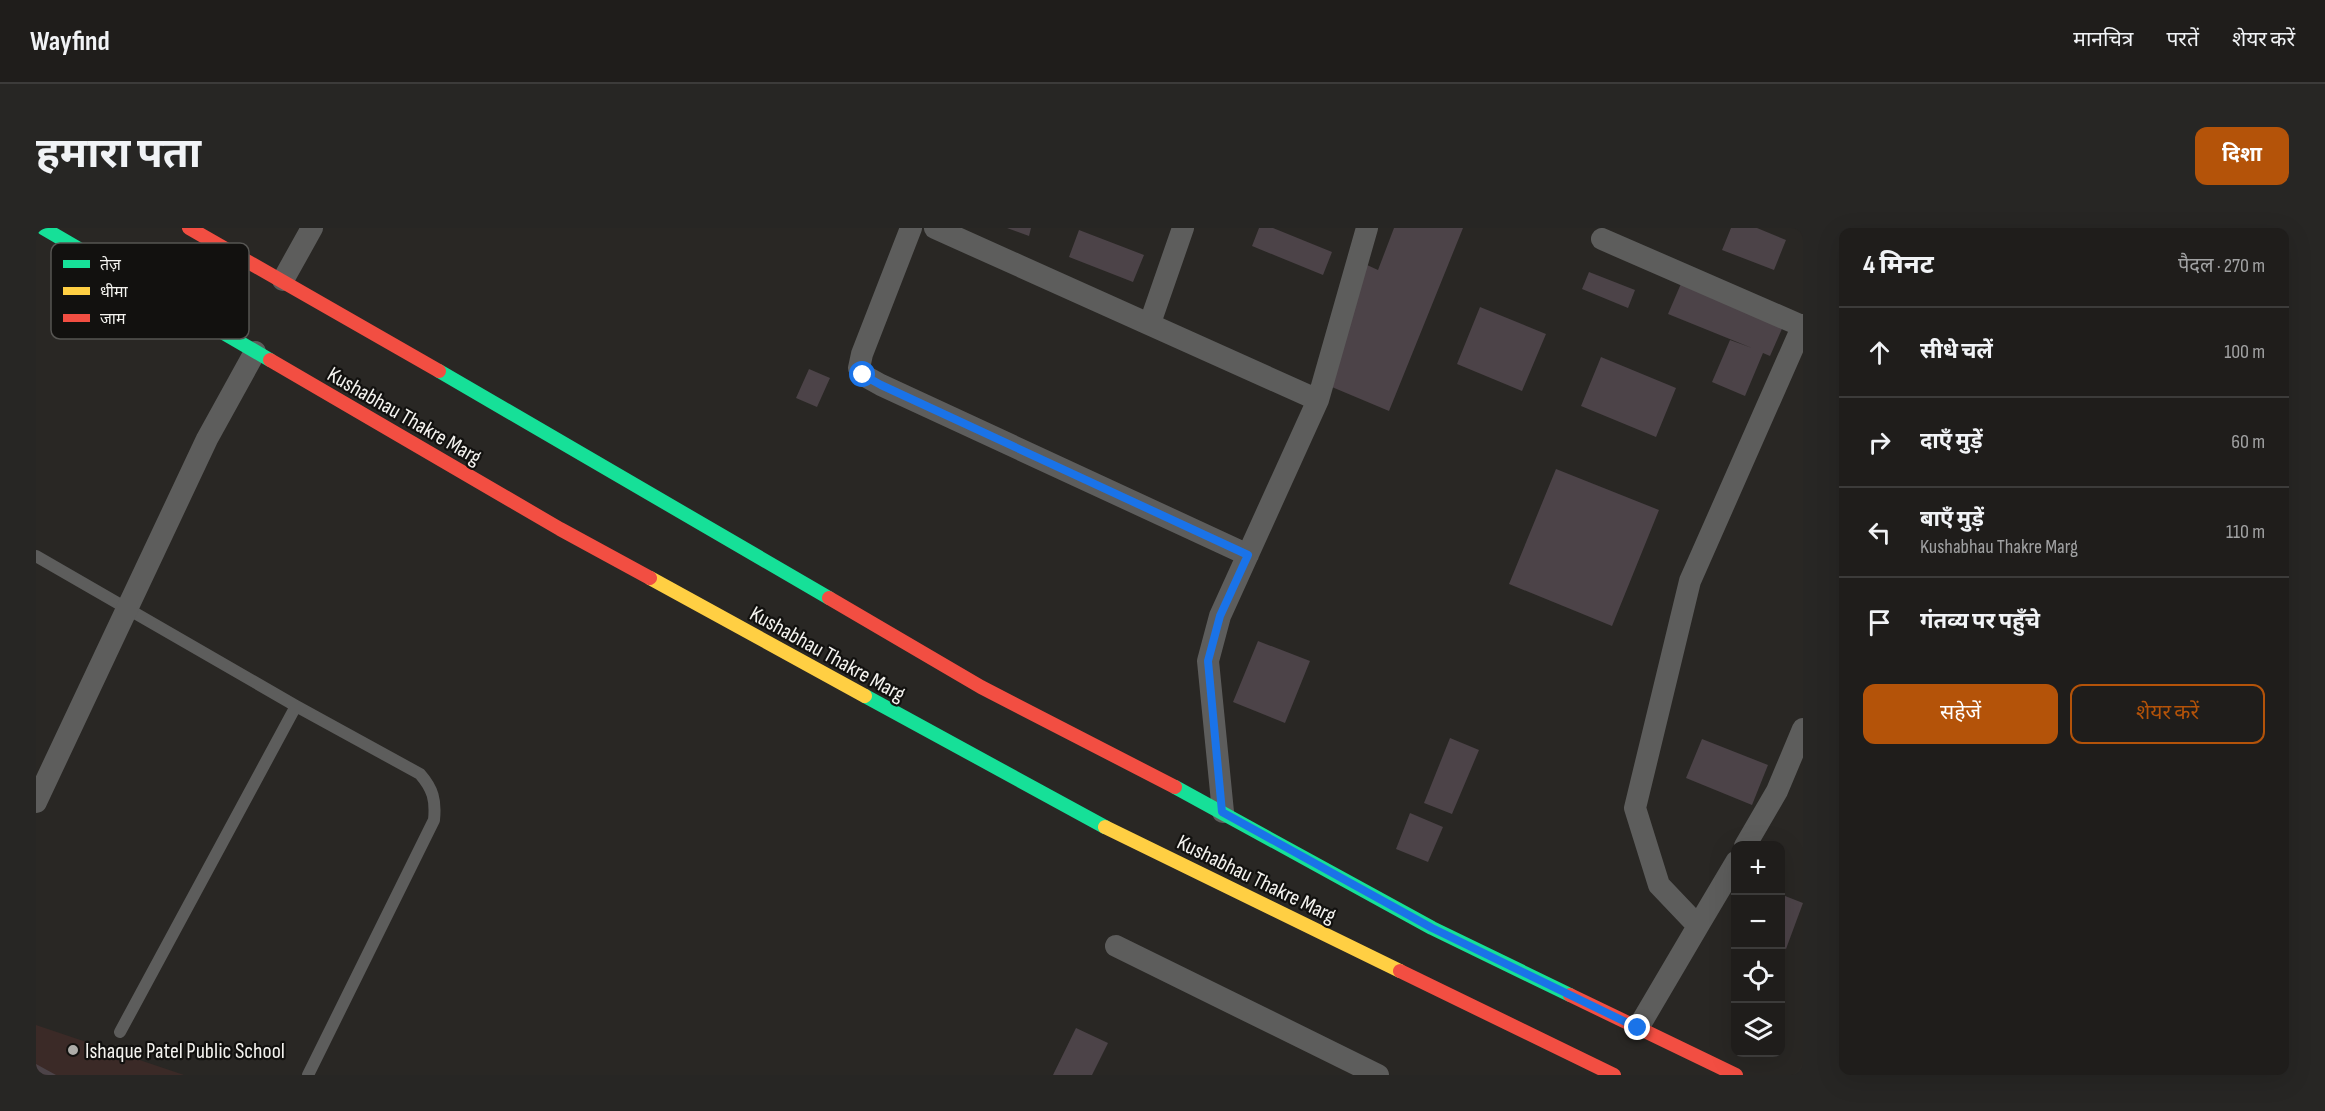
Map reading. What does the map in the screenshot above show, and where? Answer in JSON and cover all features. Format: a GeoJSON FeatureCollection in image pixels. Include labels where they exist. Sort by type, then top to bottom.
{"type":"FeatureCollection","features":[{"type":"Feature","properties":{"kind":"main road","name":"Kushabhau Thakre Marg"},"geometry":{"type":"LineString","coordinates":[[43,228],[69,243]]}},
{"type":"Feature","properties":{"kind":"main road","name":"Kushabhau Thakre Marg"},"geometry":{"type":"LineString","coordinates":[[189,228],[216,243]]}},
{"type":"Feature","properties":{"kind":"main road","name":"Kushabhau Thakre Marg"},"geometry":{"type":"LineString","coordinates":[[249,261],[981,687],[1222,812],[1432,928],[1736,1075]]}},
{"type":"Feature","properties":{"kind":"main road","name":"Kushabhau Thakre Marg"},"geometry":{"type":"LineString","coordinates":[[233,339],[560,530],[1079,814],[1614,1075]]}},
{"type":"Feature","properties":{"kind":"street"},"geometry":{"type":"LineString","coordinates":[[283,280],[312,228]]}},
{"type":"Feature","properties":{"kind":"street"},"geometry":{"type":"LineString","coordinates":[[911,228],[862,354],[859,368],[863,375],[1248,555]]}},
{"type":"Feature","properties":{"kind":"street"},"geometry":{"type":"LineString","coordinates":[[935,228],[1318,400]]}},
{"type":"Feature","properties":{"kind":"street"},"geometry":{"type":"LineString","coordinates":[[1150,323],[1183,228]]}},
{"type":"Feature","properties":{"kind":"street"},"geometry":{"type":"LineString","coordinates":[[1222,812],[1208,661],[1220,616],[1318,400],[1367,228]]}},
{"type":"Feature","properties":{"kind":"street"},"geometry":{"type":"LineString","coordinates":[[1602,239],[1803,326],[1690,581],[1635,808],[1659,885],[1698,926]]}},
{"type":"Feature","properties":{"kind":"street"},"geometry":{"type":"LineString","coordinates":[[36,802],[207,439],[255,352]]}},
{"type":"Feature","properties":{"kind":"street"},"geometry":{"type":"LineString","coordinates":[[1748,841],[1777,790],[1803,729]]}},
{"type":"Feature","properties":{"kind":"street"},"geometry":{"type":"LineString","coordinates":[[1638,1028],[1731,870]]}},
{"type":"Feature","properties":{"kind":"street"},"geometry":{"type":"LineString","coordinates":[[1116,946],[1378,1075]]}},
{"type":"Feature","properties":{"kind":"lane"},"geometry":{"type":"LineString","coordinates":[[36,556],[296,706],[420,774],[431,787],[435,802],[434,820],[308,1075]]}},
{"type":"Feature","properties":{"kind":"lane"},"geometry":{"type":"LineString","coordinates":[[120,1032],[296,706]]}},
{"type":"Feature","properties":{"kind":"shaded area","name":"Ishaque Patel Public School"},"geometry":{"type":"Polygon","coordinates":[[[36,1025],[184,1075],[36,1075],[36,1025]]]}},
{"type":"Feature","properties":{"kind":"building"},"geometry":{"type":"Polygon","coordinates":[[[1007,228],[1031,228],[1029,236],[1007,228]]]}},
{"type":"Feature","properties":{"kind":"building"},"geometry":{"type":"Polygon","coordinates":[[[1259,228],[1273,228],[1332,252],[1323,275],[1252,246],[1259,228]]]}},
{"type":"Feature","properties":{"kind":"building"},"geometry":{"type":"Polygon","coordinates":[[[1394,228],[1463,228],[1389,411],[1320,382],[1367,265],[1378,270],[1394,228]]]}},
{"type":"Feature","properties":{"kind":"building"},"geometry":{"type":"Polygon","coordinates":[[[1731,228],[1757,228],[1786,240],[1774,270],[1722,250],[1731,228]]]}},
{"type":"Feature","properties":{"kind":"building"},"geometry":{"type":"Polygon","coordinates":[[[1079,230],[1144,255],[1133,282],[1069,257],[1079,230]]]}},
{"type":"Feature","properties":{"kind":"building"},"geometry":{"type":"Polygon","coordinates":[[[1589,272],[1635,290],[1628,308],[1582,289],[1589,272]]]}},
{"type":"Feature","properties":{"kind":"building"},"geometry":{"type":"Polygon","coordinates":[[[1683,279],[1785,322],[1770,356],[1763,353],[1745,396],[1712,382],[1730,340],[1752,348],[1668,314],[1683,279]]]}},
{"type":"Feature","properties":{"kind":"building"},"geometry":{"type":"Polygon","coordinates":[[[1480,307],[1546,334],[1522,391],[1457,364],[1480,307]]]}},
{"type":"Feature","properties":{"kind":"building"},"geometry":{"type":"Polygon","coordinates":[[[1601,357],[1676,388],[1656,437],[1581,406],[1601,357]]]}},
{"type":"Feature","properties":{"kind":"building"},"geometry":{"type":"Polygon","coordinates":[[[809,369],[830,378],[817,407],[796,398],[809,369]]]}},
{"type":"Feature","properties":{"kind":"building"},"geometry":{"type":"Polygon","coordinates":[[[1556,469],[1659,510],[1612,626],[1509,584],[1556,469]]]}},
{"type":"Feature","properties":{"kind":"building"},"geometry":{"type":"Polygon","coordinates":[[[1258,641],[1310,661],[1285,723],[1233,702],[1258,641]]]}},
{"type":"Feature","properties":{"kind":"building"},"geometry":{"type":"Polygon","coordinates":[[[1450,738],[1479,750],[1452,814],[1424,803],[1450,738]]]}},
{"type":"Feature","properties":{"kind":"building"},"geometry":{"type":"Polygon","coordinates":[[[1702,739],[1768,765],[1752,805],[1686,778],[1702,739]]]}},
{"type":"Feature","properties":{"kind":"building"},"geometry":{"type":"Polygon","coordinates":[[[1410,813],[1443,827],[1428,862],[1396,849],[1410,813]]]}},
{"type":"Feature","properties":{"kind":"building"},"geometry":{"type":"Polygon","coordinates":[[[1785,896],[1803,903],[1785,948],[1785,896]]]}},
{"type":"Feature","properties":{"kind":"building"},"geometry":{"type":"Polygon","coordinates":[[[1076,1028],[1108,1043],[1092,1075],[1053,1075],[1076,1028]]]}},
{"type":"Feature","properties":{"kind":"building"},"geometry":{"type":"Polygon","coordinates":[[[36,1064],[56,1075],[36,1075],[36,1064]]]}},
{"type":"Feature","properties":{"kind":"traffic: fast"},"geometry":{"type":"LineString","coordinates":[[43,228],[69,243]]}},
{"type":"Feature","properties":{"kind":"traffic: fast"},"geometry":{"type":"LineString","coordinates":[[234,339],[270,360]]}},
{"type":"Feature","properties":{"kind":"traffic: fast"},"geometry":{"type":"LineString","coordinates":[[439,371],[829,598]]}},
{"type":"Feature","properties":{"kind":"traffic: fast"},"geometry":{"type":"LineString","coordinates":[[865,696],[1105,827]]}},
{"type":"Feature","properties":{"kind":"traffic: fast"},"geometry":{"type":"LineString","coordinates":[[1175,787],[1432,928],[1570,995]]}},
{"type":"Feature","properties":{"kind":"traffic: slow"},"geometry":{"type":"LineString","coordinates":[[650,578],[865,696]]}},
{"type":"Feature","properties":{"kind":"traffic: slow"},"geometry":{"type":"LineString","coordinates":[[1105,827],[1400,971]]}},
{"type":"Feature","properties":{"kind":"traffic: jam"},"geometry":{"type":"LineString","coordinates":[[189,228],[215,243]]}},
{"type":"Feature","properties":{"kind":"traffic: jam"},"geometry":{"type":"LineString","coordinates":[[249,262],[439,371]]}},
{"type":"Feature","properties":{"kind":"traffic: jam"},"geometry":{"type":"LineString","coordinates":[[270,360],[560,529],[650,578]]}},
{"type":"Feature","properties":{"kind":"traffic: jam"},"geometry":{"type":"LineString","coordinates":[[829,598],[981,687],[1175,787]]}},
{"type":"Feature","properties":{"kind":"traffic: jam"},"geometry":{"type":"LineString","coordinates":[[1400,971],[1614,1075]]}},
{"type":"Feature","properties":{"kind":"traffic: jam"},"geometry":{"type":"LineString","coordinates":[[1570,995],[1736,1075]]}},
{"type":"Feature","properties":{"kind":"place","name":"Ishaque Patel Public School"},"geometry":{"type":"Point","coordinates":[73,1050]}},
{"type":"Feature","properties":{"kind":"route"},"geometry":{"type":"LineString","coordinates":[[863,375],[1248,555],[1220,616],[1208,661],[1222,812],[1432,928],[1638,1028]]}}]}
